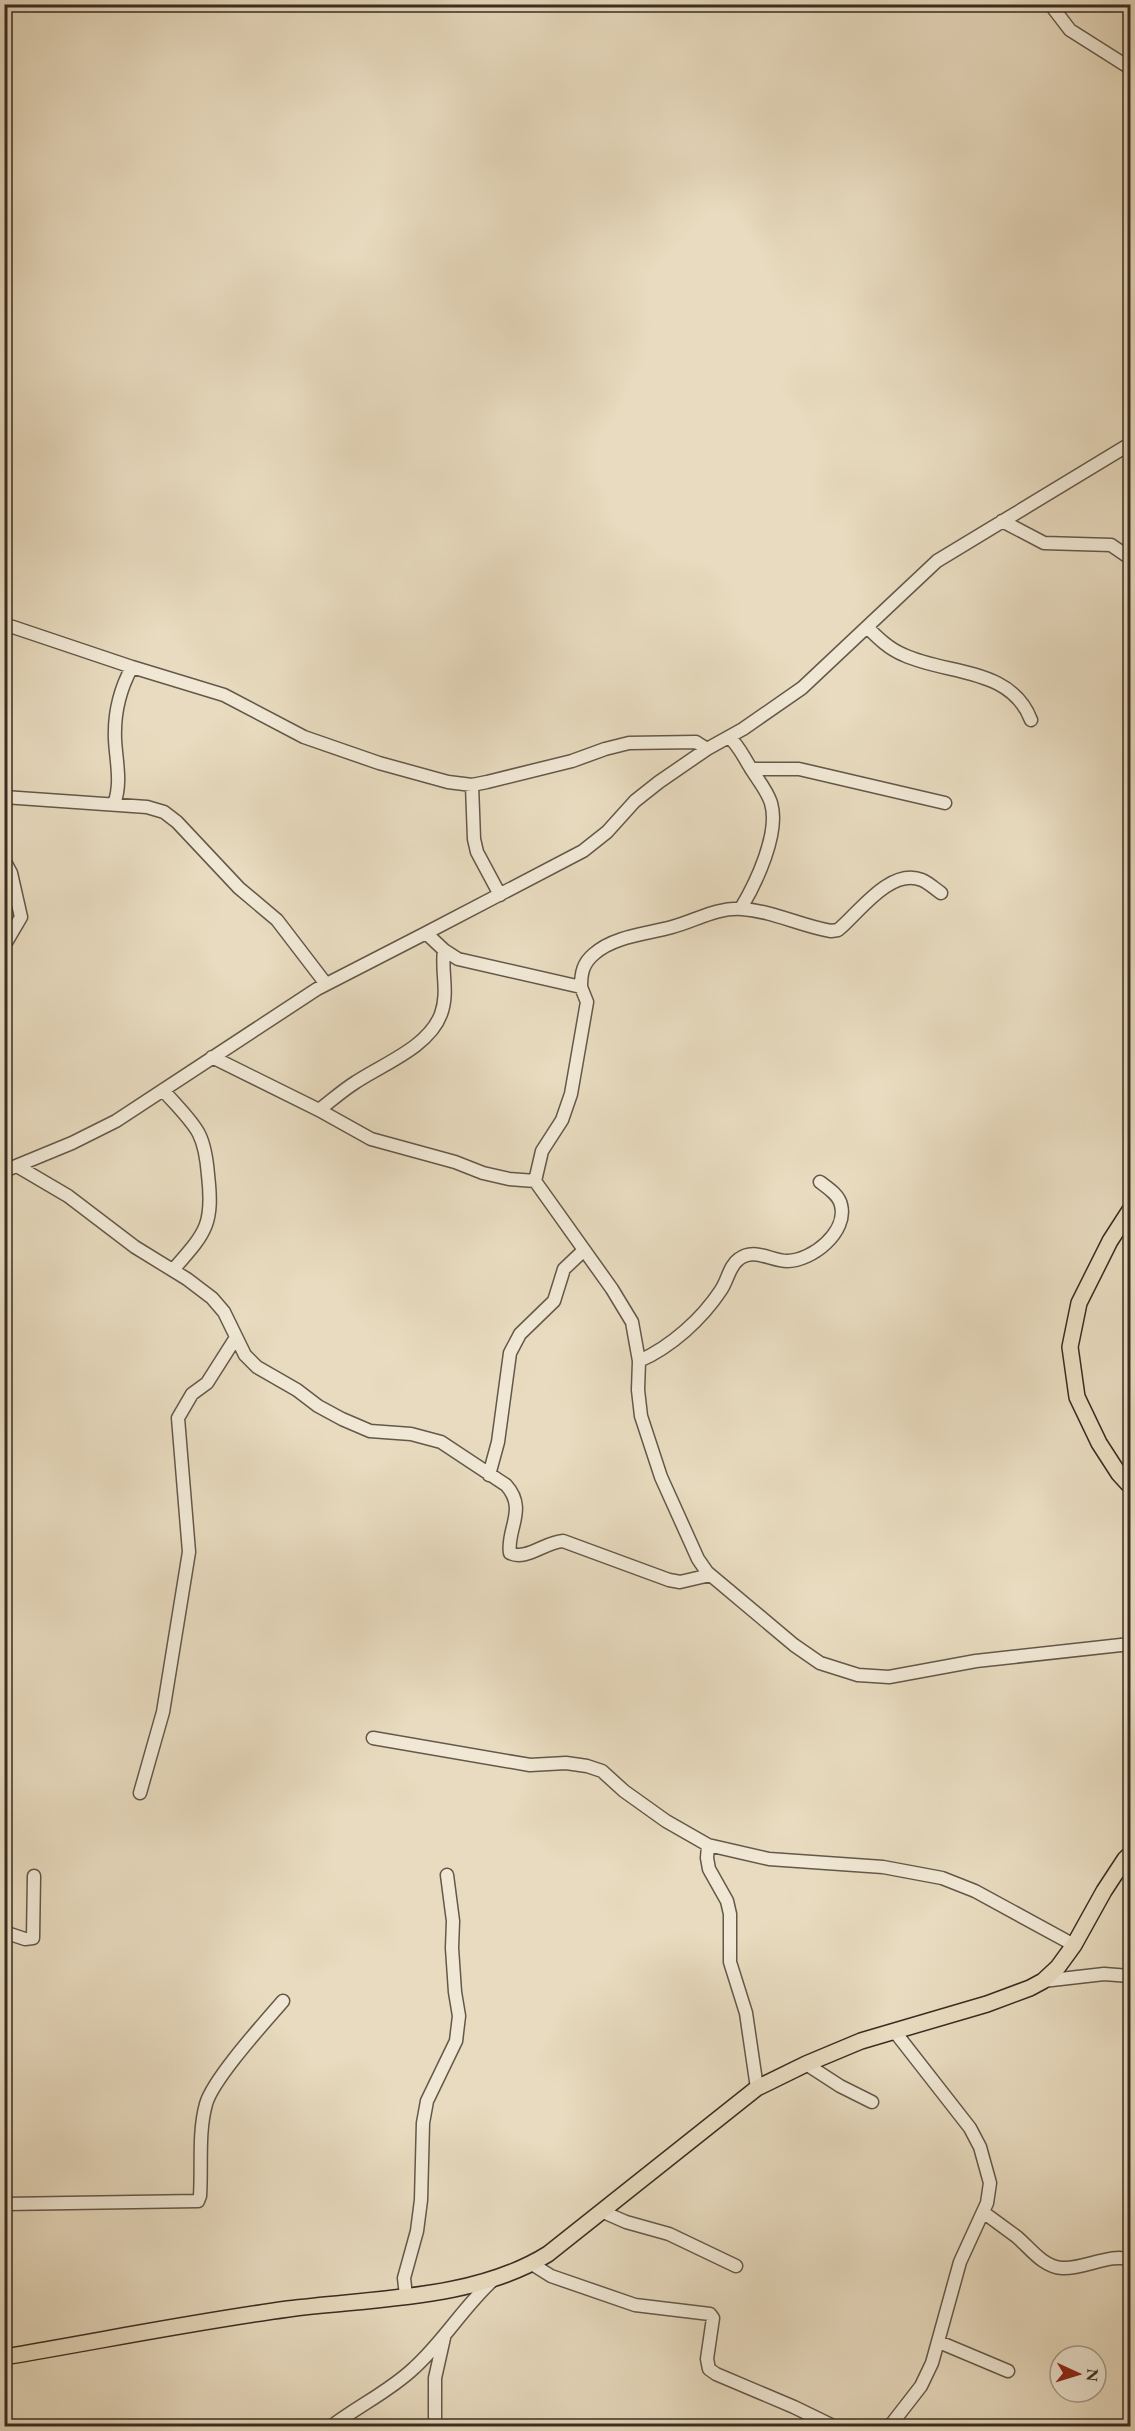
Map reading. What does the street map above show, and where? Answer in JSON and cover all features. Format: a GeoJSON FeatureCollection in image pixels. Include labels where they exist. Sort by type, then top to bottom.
{"type":"FeatureCollection","features":[{"type":"Feature","properties":{"kind":"main road"},"geometry":{"type":"LineString","coordinates":[[1131,1210],[1110,1241],[1079,1303],[1070,1347],[1077,1397],[1099,1443],[1119,1474],[1131,1486]]}},
{"type":"Feature","properties":{"kind":"main road"},"geometry":{"type":"LineString","coordinates":[[4,2357],[287,2309],[406,2296],[494,2279],[532,2264],[549,2254],[757,2088],[806,2064],[861,2042],[987,2004],[1043,1981],[1058,1967],[1074,1945],[1104,1891],[1125,1859],[1131,1854]]}},
{"type":"Feature","properties":{"kind":"street"},"geometry":{"type":"LineString","coordinates":[[1050,4],[1070,30],[1131,68]]}},
{"type":"Feature","properties":{"kind":"street"},"geometry":{"type":"LineString","coordinates":[[4,1172],[94,1133],[163,1090],[275,1014],[326,984],[583,851],[607,832],[635,801],[659,782],[802,688],[937,561],[1131,444]]}},
{"type":"Feature","properties":{"kind":"street"},"geometry":{"type":"LineString","coordinates":[[1002,521],[1044,543],[1112,545],[1131,558]]}},
{"type":"Feature","properties":{"kind":"street"},"geometry":{"type":"LineString","coordinates":[[4,624],[224,695],[304,737],[379,763],[448,782],[472,785],[572,761],[605,748],[629,743],[696,742],[707,749]]}},
{"type":"Feature","properties":{"kind":"street"},"geometry":{"type":"LineString","coordinates":[[867,627],[883,643],[903,655],[998,682],[1027,708],[1031,720]]}},
{"type":"Feature","properties":{"kind":"street"},"geometry":{"type":"LineString","coordinates":[[114,804],[118,783],[115,737],[117,711],[121,691],[132,667]]}},
{"type":"Feature","properties":{"kind":"street"},"geometry":{"type":"LineString","coordinates":[[729,737],[738,744],[771,802],[772,825],[753,887],[741,908]]}},
{"type":"Feature","properties":{"kind":"street"},"geometry":{"type":"LineString","coordinates":[[751,769],[799,770],[945,803]]}},
{"type":"Feature","properties":{"kind":"street"},"geometry":{"type":"LineString","coordinates":[[472,785],[474,838],[477,852],[500,895]]}},
{"type":"Feature","properties":{"kind":"street"},"geometry":{"type":"LineString","coordinates":[[4,797],[147,807],[164,812],[177,822],[239,888],[277,920],[326,984]]}},
{"type":"Feature","properties":{"kind":"street"},"geometry":{"type":"LineString","coordinates":[[4,860],[11,873],[21,917],[4,946]]}},
{"type":"Feature","properties":{"kind":"street"},"geometry":{"type":"LineString","coordinates":[[941,893],[919,878],[890,884],[860,906],[838,930],[831,931],[741,908],[710,913],[673,927],[612,943],[595,953],[585,964],[581,974],[581,987],[587,1002],[571,1094],[562,1120],[542,1151],[535,1181],[612,1289],[632,1322],[639,1361],[640,1410],[661,1477],[698,1559],[710,1575],[794,1645],[820,1663],[858,1675],[889,1677],[976,1661],[1131,1644]]}},
{"type":"Feature","properties":{"kind":"street"},"geometry":{"type":"LineString","coordinates":[[426,933],[444,950],[469,962],[581,987]]}},
{"type":"Feature","properties":{"kind":"street"},"geometry":{"type":"LineString","coordinates":[[319,1110],[355,1082],[404,1054],[433,1028],[441,1014],[446,993],[442,967],[444,950]]}},
{"type":"Feature","properties":{"kind":"street"},"geometry":{"type":"LineString","coordinates":[[212,1057],[319,1110],[371,1139],[455,1162],[483,1173],[509,1179],[535,1181]]}},
{"type":"Feature","properties":{"kind":"street"},"geometry":{"type":"LineString","coordinates":[[163,1090],[199,1133],[206,1159],[212,1206],[207,1225],[198,1241],[173,1270]]}},
{"type":"Feature","properties":{"kind":"street"},"geometry":{"type":"LineString","coordinates":[[17,1166],[68,1196],[135,1247],[173,1270],[212,1298],[224,1312],[235,1339],[245,1355],[257,1367],[342,1419],[370,1431],[411,1434],[441,1442],[506,1485],[512,1491],[515,1503],[515,1523],[509,1548],[510,1553],[516,1556],[523,1555],[553,1542],[562,1541],[669,1580],[680,1582],[710,1575]]}},
{"type":"Feature","properties":{"kind":"street"},"geometry":{"type":"LineString","coordinates":[[639,1361],[672,1341],[711,1305],[725,1285],[732,1265],[739,1259],[754,1254],[786,1261],[797,1259],[815,1250],[834,1235],[842,1217],[841,1203],[835,1194],[820,1182]]}},
{"type":"Feature","properties":{"kind":"street"},"geometry":{"type":"LineString","coordinates":[[489,1475],[498,1442],[510,1353],[520,1334],[554,1301],[564,1269],[583,1251]]}},
{"type":"Feature","properties":{"kind":"street"},"geometry":{"type":"LineString","coordinates":[[140,1793],[163,1712],[189,1552],[178,1418],[192,1394],[207,1383],[235,1339]]}},
{"type":"Feature","properties":{"kind":"street"},"geometry":{"type":"LineString","coordinates":[[373,1738],[530,1765],[566,1763],[587,1766],[602,1772],[666,1821],[708,1845],[769,1859],[883,1867],[942,1878],[975,1891],[1074,1945]]}},
{"type":"Feature","properties":{"kind":"street"},"geometry":{"type":"LineString","coordinates":[[708,1845],[707,1858],[710,1869],[727,1901],[730,1914],[730,1962],[746,2013],[757,2088]]}},
{"type":"Feature","properties":{"kind":"street"},"geometry":{"type":"LineString","coordinates":[[406,2296],[404,2278],[417,2231],[421,2200],[423,2123],[427,2101],[456,2041],[459,2016],[452,1948],[453,1921],[447,1875]]}},
{"type":"Feature","properties":{"kind":"street"},"geometry":{"type":"LineString","coordinates":[[4,1932],[25,1939],[33,1938],[34,1876]]}},
{"type":"Feature","properties":{"kind":"street"},"geometry":{"type":"LineString","coordinates":[[1043,1981],[1104,1974],[1131,1976]]}},
{"type":"Feature","properties":{"kind":"street"},"geometry":{"type":"LineString","coordinates":[[4,2204],[198,2201],[206,2102],[219,2079],[283,2001]]}},
{"type":"Feature","properties":{"kind":"street"},"geometry":{"type":"LineString","coordinates":[[890,2427],[921,2386],[939,2342],[960,2262],[987,2203],[990,2183],[980,2147],[954,2106],[930,2079],[895,2032]]}},
{"type":"Feature","properties":{"kind":"street"},"geometry":{"type":"LineString","coordinates":[[806,2064],[840,2086],[872,2102]]}},
{"type":"Feature","properties":{"kind":"street"},"geometry":{"type":"LineString","coordinates":[[601,2211],[626,2222],[669,2234],[736,2266]]}},
{"type":"Feature","properties":{"kind":"street"},"geometry":{"type":"LineString","coordinates":[[983,2212],[1020,2240],[1036,2256],[1053,2266],[1074,2268],[1119,2258],[1131,2260]]}},
{"type":"Feature","properties":{"kind":"street"},"geometry":{"type":"LineString","coordinates":[[532,2264],[551,2276],[635,2306],[710,2314],[713,2318],[707,2360],[709,2369],[794,2407],[832,2427]]}},
{"type":"Feature","properties":{"kind":"street"},"geometry":{"type":"LineString","coordinates":[[332,2427],[413,2369],[444,2337],[474,2297],[494,2279]]}},
{"type":"Feature","properties":{"kind":"street"},"geometry":{"type":"LineString","coordinates":[[435,2427],[435,2378],[444,2337]]}},
{"type":"Feature","properties":{"kind":"street"},"geometry":{"type":"LineString","coordinates":[[939,2342],[1008,2371]]}}]}
